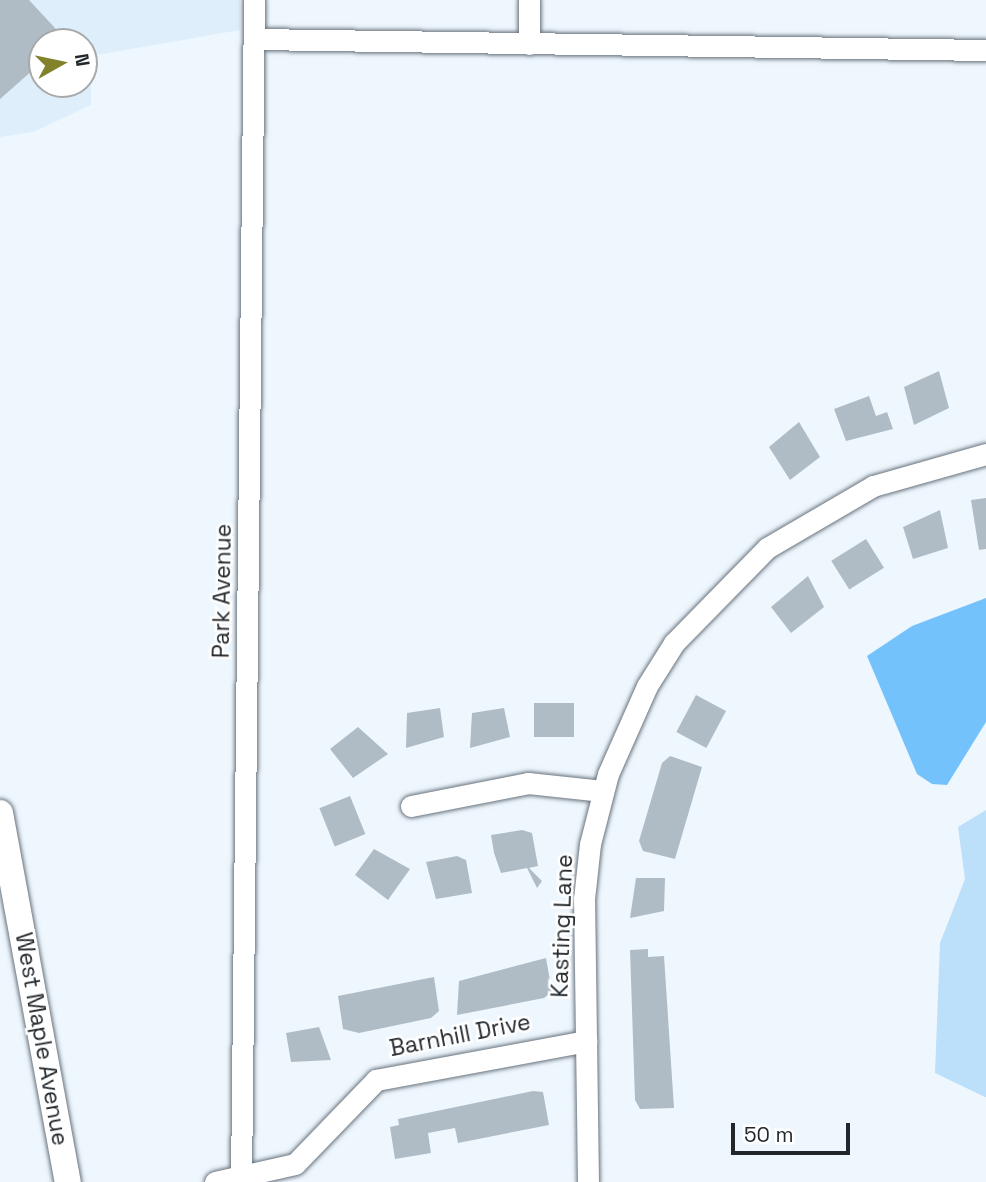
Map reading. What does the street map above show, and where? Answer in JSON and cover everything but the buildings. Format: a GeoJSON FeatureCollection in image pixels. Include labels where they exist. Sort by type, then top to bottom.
{"type":"FeatureCollection","features":[{"type":"Feature","properties":{"kind":"main road","name":"West Maple Avenue"},"geometry":{"type":"LineString","coordinates":[[0,813],[68,1182]]}},
{"type":"Feature","properties":{"kind":"street","name":"Park Avenue"},"geometry":{"type":"LineString","coordinates":[[241,1180],[254,0]]}},
{"type":"Feature","properties":{"kind":"street"},"geometry":{"type":"LineString","coordinates":[[529,0],[529,44]]}},
{"type":"Feature","properties":{"kind":"street"},"geometry":{"type":"LineString","coordinates":[[254,39],[986,50]]}},
{"type":"Feature","properties":{"kind":"street","name":"Kasting Lane"},"geometry":{"type":"LineString","coordinates":[[588,1182],[584,899],[603,791],[626,728],[674,643],[767,548],[873,486],[986,454]]}},
{"type":"Feature","properties":{"kind":"street"},"geometry":{"type":"LineString","coordinates":[[411,806],[528,783],[603,791]]}},
{"type":"Feature","properties":{"kind":"street","name":"Barnhill Drive"},"geometry":{"type":"LineString","coordinates":[[215,1182],[241,1180],[295,1164],[376,1080],[586,1041]]}},
{"type":"Feature","properties":{"kind":"shaded area"},"geometry":{"type":"Polygon","coordinates":[[[0,0],[240,0],[240,30],[98,55],[98,28],[28,28],[28,98],[91,98],[91,105],[33,132],[0,137],[0,0]]]}},
{"type":"Feature","properties":{"kind":"shaded area"},"geometry":{"type":"Polygon","coordinates":[[[986,810],[985,1097],[935,1073],[940,943],[965,879],[958,827],[986,810]]]}},
{"type":"Feature","properties":{"kind":"water"},"geometry":{"type":"Polygon","coordinates":[[[986,598],[986,722],[947,785],[932,784],[917,774],[867,656],[912,626],[986,598]]]}}]}
